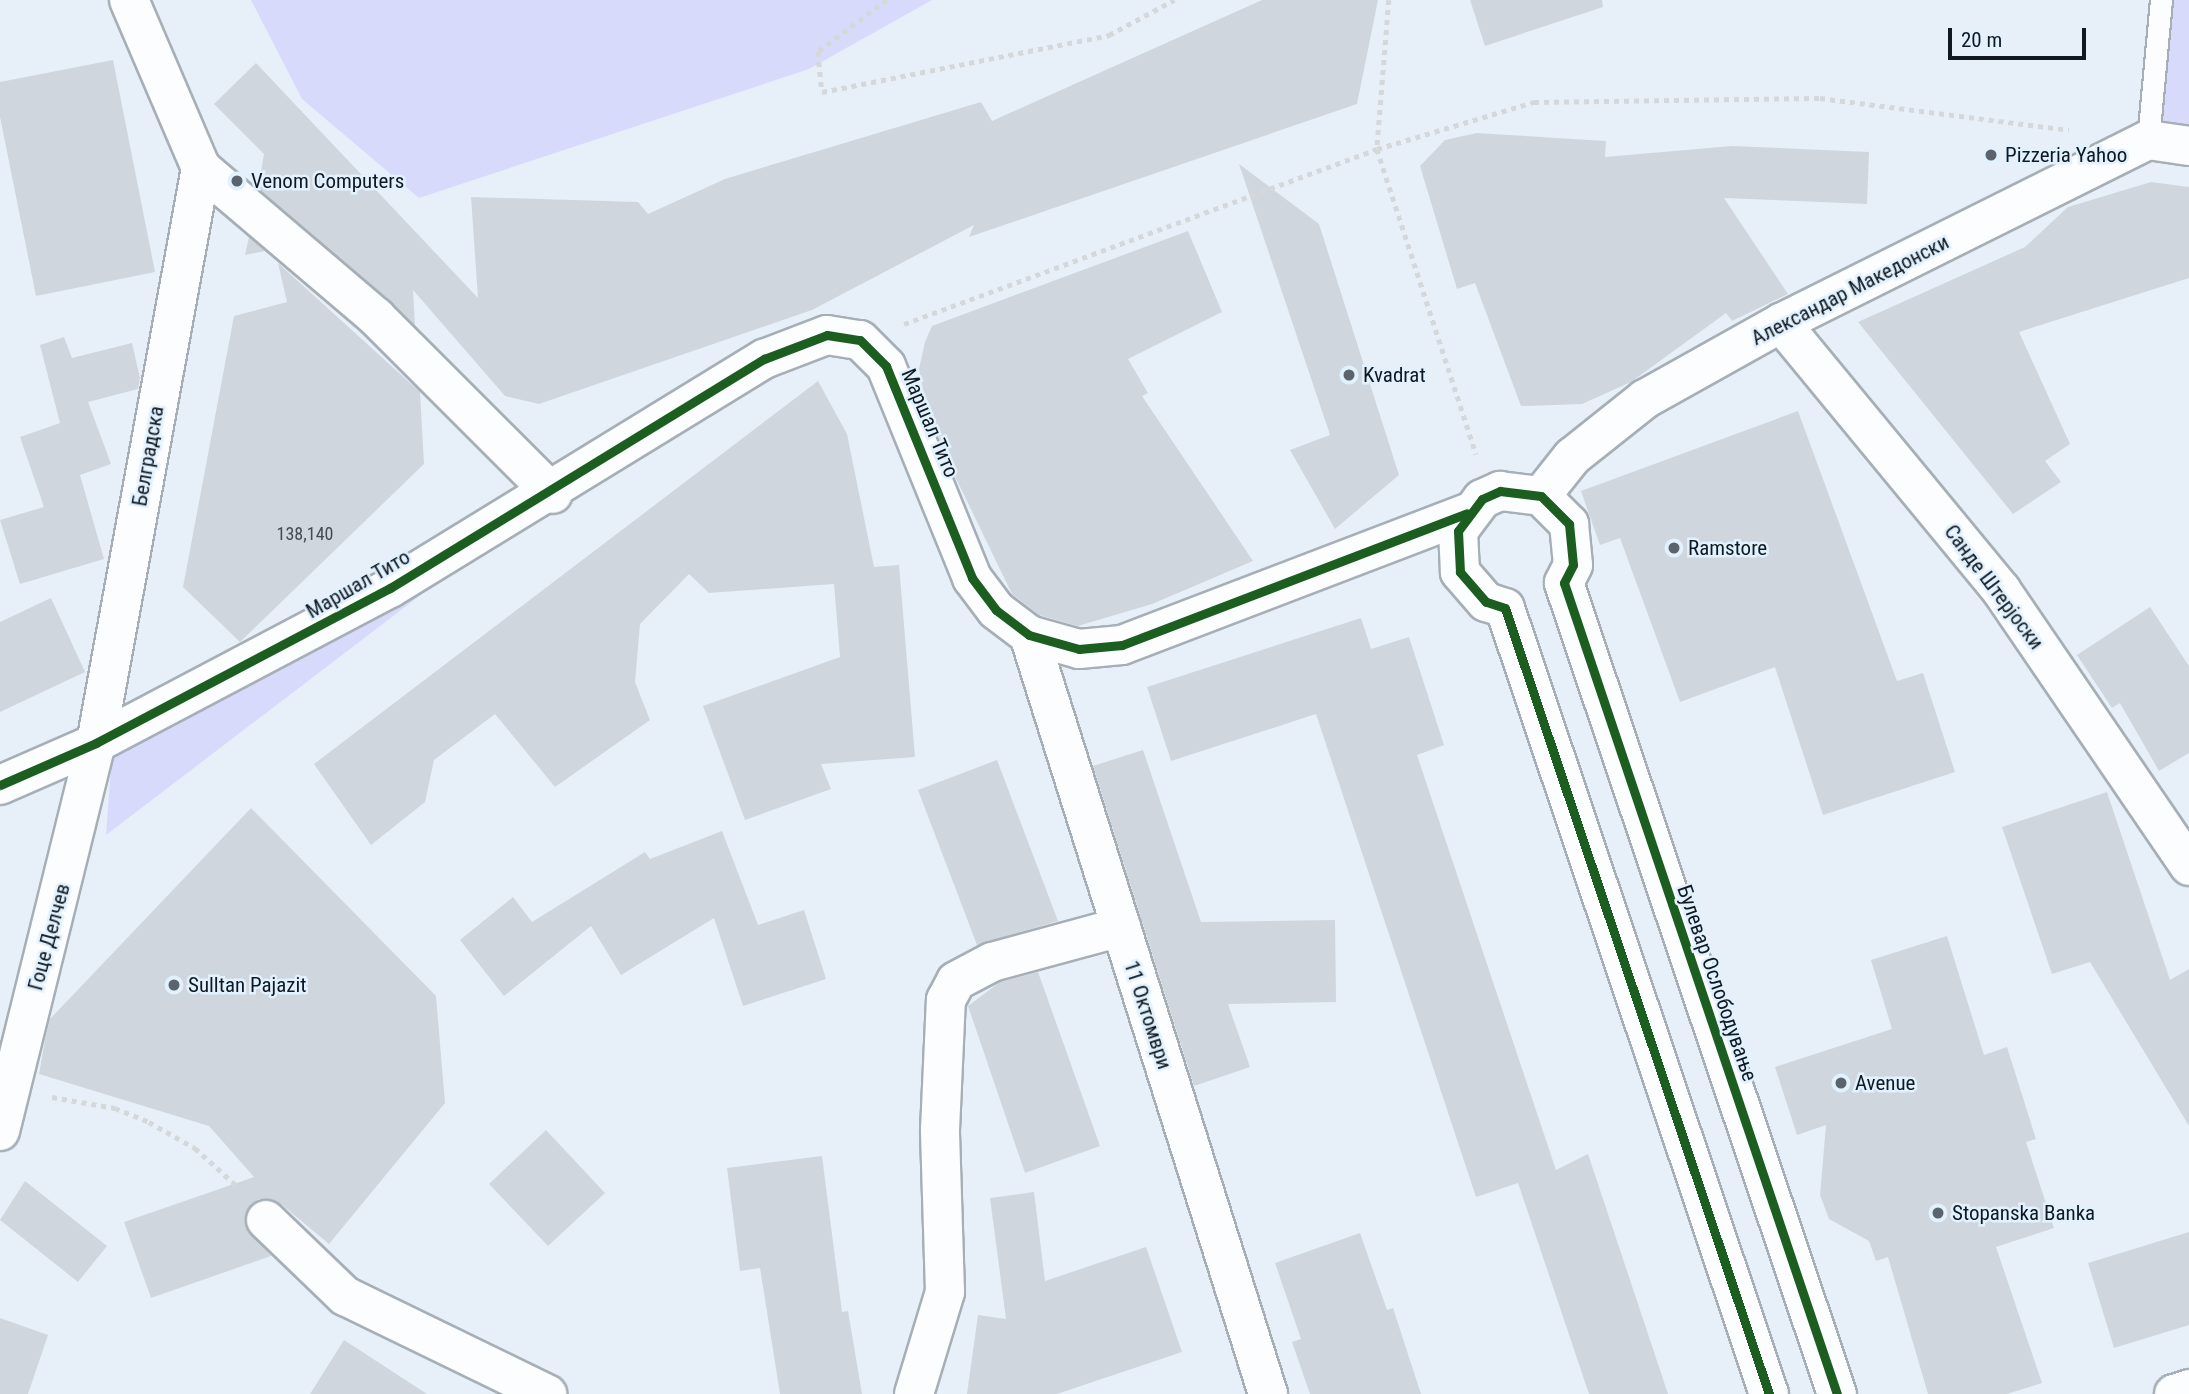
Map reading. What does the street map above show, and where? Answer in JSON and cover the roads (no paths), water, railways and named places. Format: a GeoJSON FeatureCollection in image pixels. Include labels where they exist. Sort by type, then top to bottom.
{"type":"FeatureCollection","features":[{"type":"Feature","properties":{"kind":"street"},"geometry":{"type":"LineString","coordinates":[[129,0],[201,168],[376,317],[553,494]]}},
{"type":"Feature","properties":{"kind":"street"},"geometry":{"type":"LineString","coordinates":[[2148,140],[2189,146]]}},
{"type":"Feature","properties":{"kind":"street","name":"Александар Македонски"},"geometry":{"type":"LineString","coordinates":[[1541,496],[1572,457],[1645,399],[1780,323],[2148,140]]}},
{"type":"Feature","properties":{"kind":"street","name":"Белградска"},"geometry":{"type":"LineString","coordinates":[[96,743],[201,168]]}},
{"type":"Feature","properties":{"kind":"street","name":"Санде Штерјоски"},"geometry":{"type":"LineString","coordinates":[[1780,323],[2001,590],[2189,866]]}},
{"type":"Feature","properties":{"kind":"street","name":"Маршал Тито"},"geometry":{"type":"LineString","coordinates":[[0,785],[96,743],[390,588],[553,494],[764,359],[827,335],[860,340],[887,366],[904,397],[972,578],[996,610],[1029,635],[1079,649],[1122,645],[1467,513],[1500,491],[1541,496]]}},
{"type":"Feature","properties":{"kind":"street","name":"Булевар Ослободување"},"geometry":{"type":"LineString","coordinates":[[1541,496],[1569,524],[1573,565],[1564,583],[1836,1394]]}},
{"type":"Feature","properties":{"kind":"street"},"geometry":{"type":"LineString","coordinates":[[1467,513],[1458,531],[1460,572],[1486,602],[1506,608],[1769,1394]]}},
{"type":"Feature","properties":{"kind":"street","name":"11 Октомври"},"geometry":{"type":"LineString","coordinates":[[1029,635],[1268,1394]]}},
{"type":"Feature","properties":{"kind":"street","name":"Гоце Делчев"},"geometry":{"type":"LineString","coordinates":[[0,1131],[96,743]]}},
{"type":"Feature","properties":{"kind":"street"},"geometry":{"type":"LineString","coordinates":[[914,1394],[945,1292],[940,1130],[946,1000],[956,981],[983,965],[1121,927]]}},
{"type":"Feature","properties":{"kind":"street"},"geometry":{"type":"LineString","coordinates":[[266,1220],[345,1296],[547,1394]]}},
{"type":"Feature","properties":{"kind":"street"},"geometry":{"type":"LineString","coordinates":[[2174,1394],[2189,1389]]}},
{"type":"Feature","properties":{"kind":"lane"},"geometry":{"type":"LineString","coordinates":[[2148,140],[2161,0]]}},
{"type":"Feature","properties":{"kind":"place","name":"Pizzeria Yahoo"},"geometry":{"type":"Point","coordinates":[1991,155]}},
{"type":"Feature","properties":{"kind":"place","name":"Venom Computers"},"geometry":{"type":"Point","coordinates":[237,181]}},
{"type":"Feature","properties":{"kind":"place","name":"Kvadrat"},"geometry":{"type":"Point","coordinates":[1349,375]}},
{"type":"Feature","properties":{"kind":"place","name":"Ramstore"},"geometry":{"type":"Point","coordinates":[1674,548]}},
{"type":"Feature","properties":{"kind":"place","name":"Sulltan Pajazit"},"geometry":{"type":"Point","coordinates":[174,985]}},
{"type":"Feature","properties":{"kind":"place","name":"Avenue"},"geometry":{"type":"Point","coordinates":[1841,1083]}},
{"type":"Feature","properties":{"kind":"place","name":"Stopanska Banka"},"geometry":{"type":"Point","coordinates":[1938,1213]}}]}
